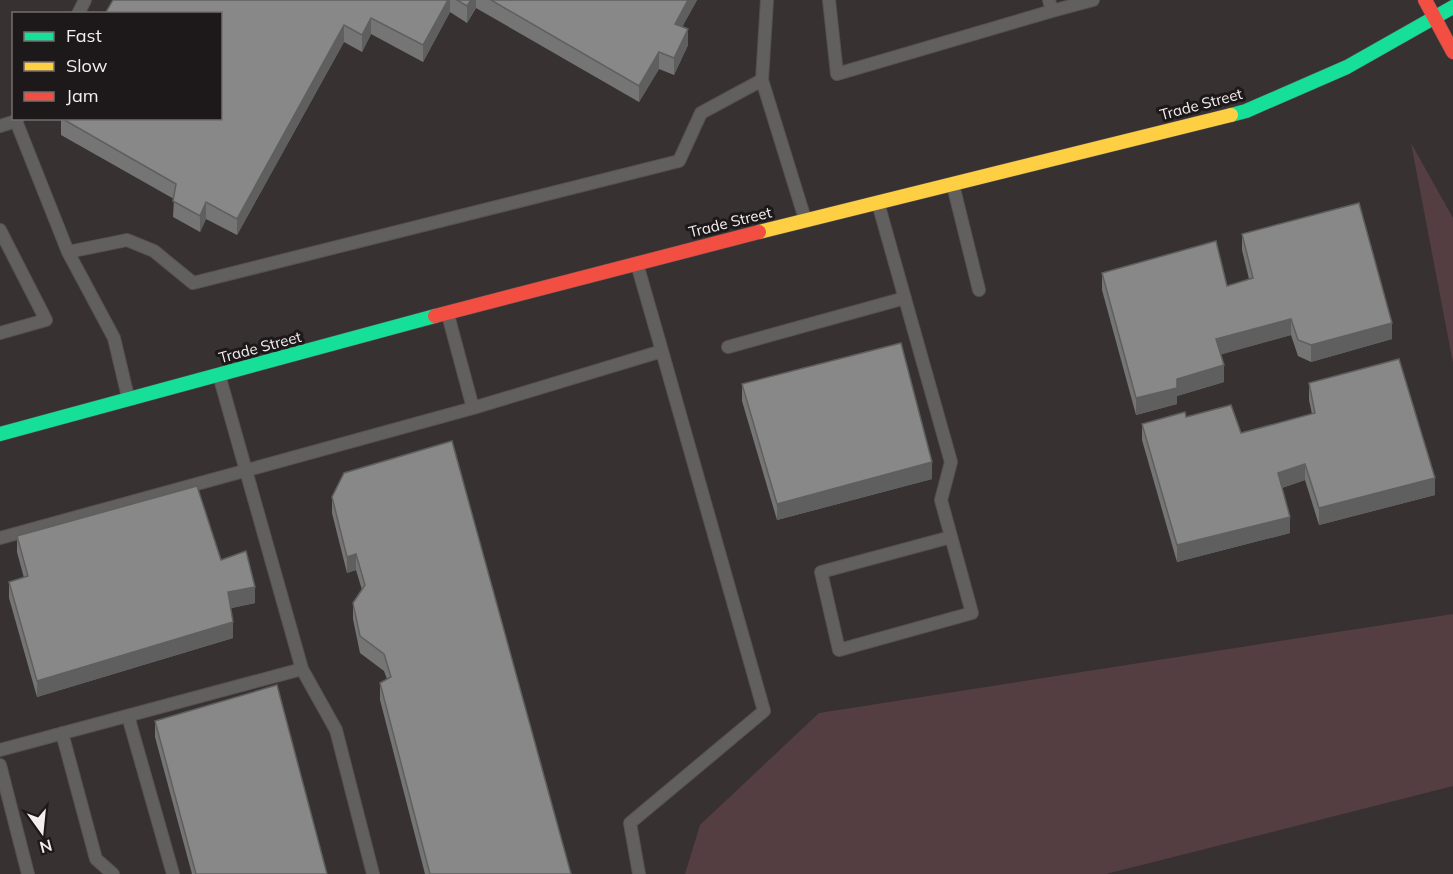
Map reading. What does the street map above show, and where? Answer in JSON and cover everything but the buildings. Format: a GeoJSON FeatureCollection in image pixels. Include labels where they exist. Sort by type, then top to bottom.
{"type":"FeatureCollection","features":[{"type":"Feature","properties":{"kind":"street"},"geometry":{"type":"LineString","coordinates":[[1425,0],[1453,52]]}},
{"type":"Feature","properties":{"kind":"street","name":"Trade Street"},"geometry":{"type":"LineString","coordinates":[[0,434],[637,262],[1246,111],[1347,68],[1453,7]]}},
{"type":"Feature","properties":{"kind":"lane"},"geometry":{"type":"LineString","coordinates":[[767,0],[762,80],[805,220]]}},
{"type":"Feature","properties":{"kind":"lane"},"geometry":{"type":"LineString","coordinates":[[829,0],[837,74],[1050,5],[1093,0]]}},
{"type":"Feature","properties":{"kind":"lane"},"geometry":{"type":"LineString","coordinates":[[68,252],[127,240],[154,251],[193,283],[679,160],[701,113],[762,80]]}},
{"type":"Feature","properties":{"kind":"lane"},"geometry":{"type":"LineString","coordinates":[[0,126],[17,120],[68,252],[114,338],[129,400]]}},
{"type":"Feature","properties":{"kind":"lane"},"geometry":{"type":"LineString","coordinates":[[952,183],[979,290]]}},
{"type":"Feature","properties":{"kind":"lane"},"geometry":{"type":"LineString","coordinates":[[878,202],[951,462],[941,500],[972,613],[838,650],[821,572],[951,537]]}},
{"type":"Feature","properties":{"kind":"lane"},"geometry":{"type":"LineString","coordinates":[[0,230],[46,320],[0,333]]}},
{"type":"Feature","properties":{"kind":"lane"},"geometry":{"type":"LineString","coordinates":[[637,262],[764,711],[630,823],[639,874]]}},
{"type":"Feature","properties":{"kind":"lane"},"geometry":{"type":"LineString","coordinates":[[728,347],[905,298]]}},
{"type":"Feature","properties":{"kind":"lane"},"geometry":{"type":"LineString","coordinates":[[448,314],[472,408]]}},
{"type":"Feature","properties":{"kind":"lane"},"geometry":{"type":"LineString","coordinates":[[0,538],[472,408],[662,351]]}},
{"type":"Feature","properties":{"kind":"lane"},"geometry":{"type":"LineString","coordinates":[[219,375],[302,669],[336,730],[373,874]]}},
{"type":"Feature","properties":{"kind":"lane"},"geometry":{"type":"LineString","coordinates":[[0,750],[302,669]]}},
{"type":"Feature","properties":{"kind":"lane"},"geometry":{"type":"LineString","coordinates":[[128,716],[173,874]]}},
{"type":"Feature","properties":{"kind":"lane"},"geometry":{"type":"LineString","coordinates":[[62,734],[96,859],[113,874]]}},
{"type":"Feature","properties":{"kind":"lane"},"geometry":{"type":"LineString","coordinates":[[0,765],[28,874]]}},
{"type":"Feature","properties":{"kind":"shaded area"},"geometry":{"type":"Polygon","coordinates":[[[1411,143],[1453,218],[1453,363],[1411,143]]]}},
{"type":"Feature","properties":{"kind":"shaded area"},"geometry":{"type":"Polygon","coordinates":[[[1453,614],[1453,786],[1106,874],[685,874],[700,825],[819,713],[1453,614]]]}},
{"type":"Feature","properties":{"kind":"traffic: fast"},"geometry":{"type":"LineString","coordinates":[[1231,115],[1246,111],[1347,67],[1453,7]]}},
{"type":"Feature","properties":{"kind":"traffic: fast"},"geometry":{"type":"LineString","coordinates":[[0,434],[435,316]]}},
{"type":"Feature","properties":{"kind":"traffic: slow"},"geometry":{"type":"LineString","coordinates":[[759,232],[1231,115]]}},
{"type":"Feature","properties":{"kind":"traffic: jam"},"geometry":{"type":"LineString","coordinates":[[1425,0],[1453,52]]}},
{"type":"Feature","properties":{"kind":"traffic: jam"},"geometry":{"type":"LineString","coordinates":[[435,316],[759,232]]}}]}
